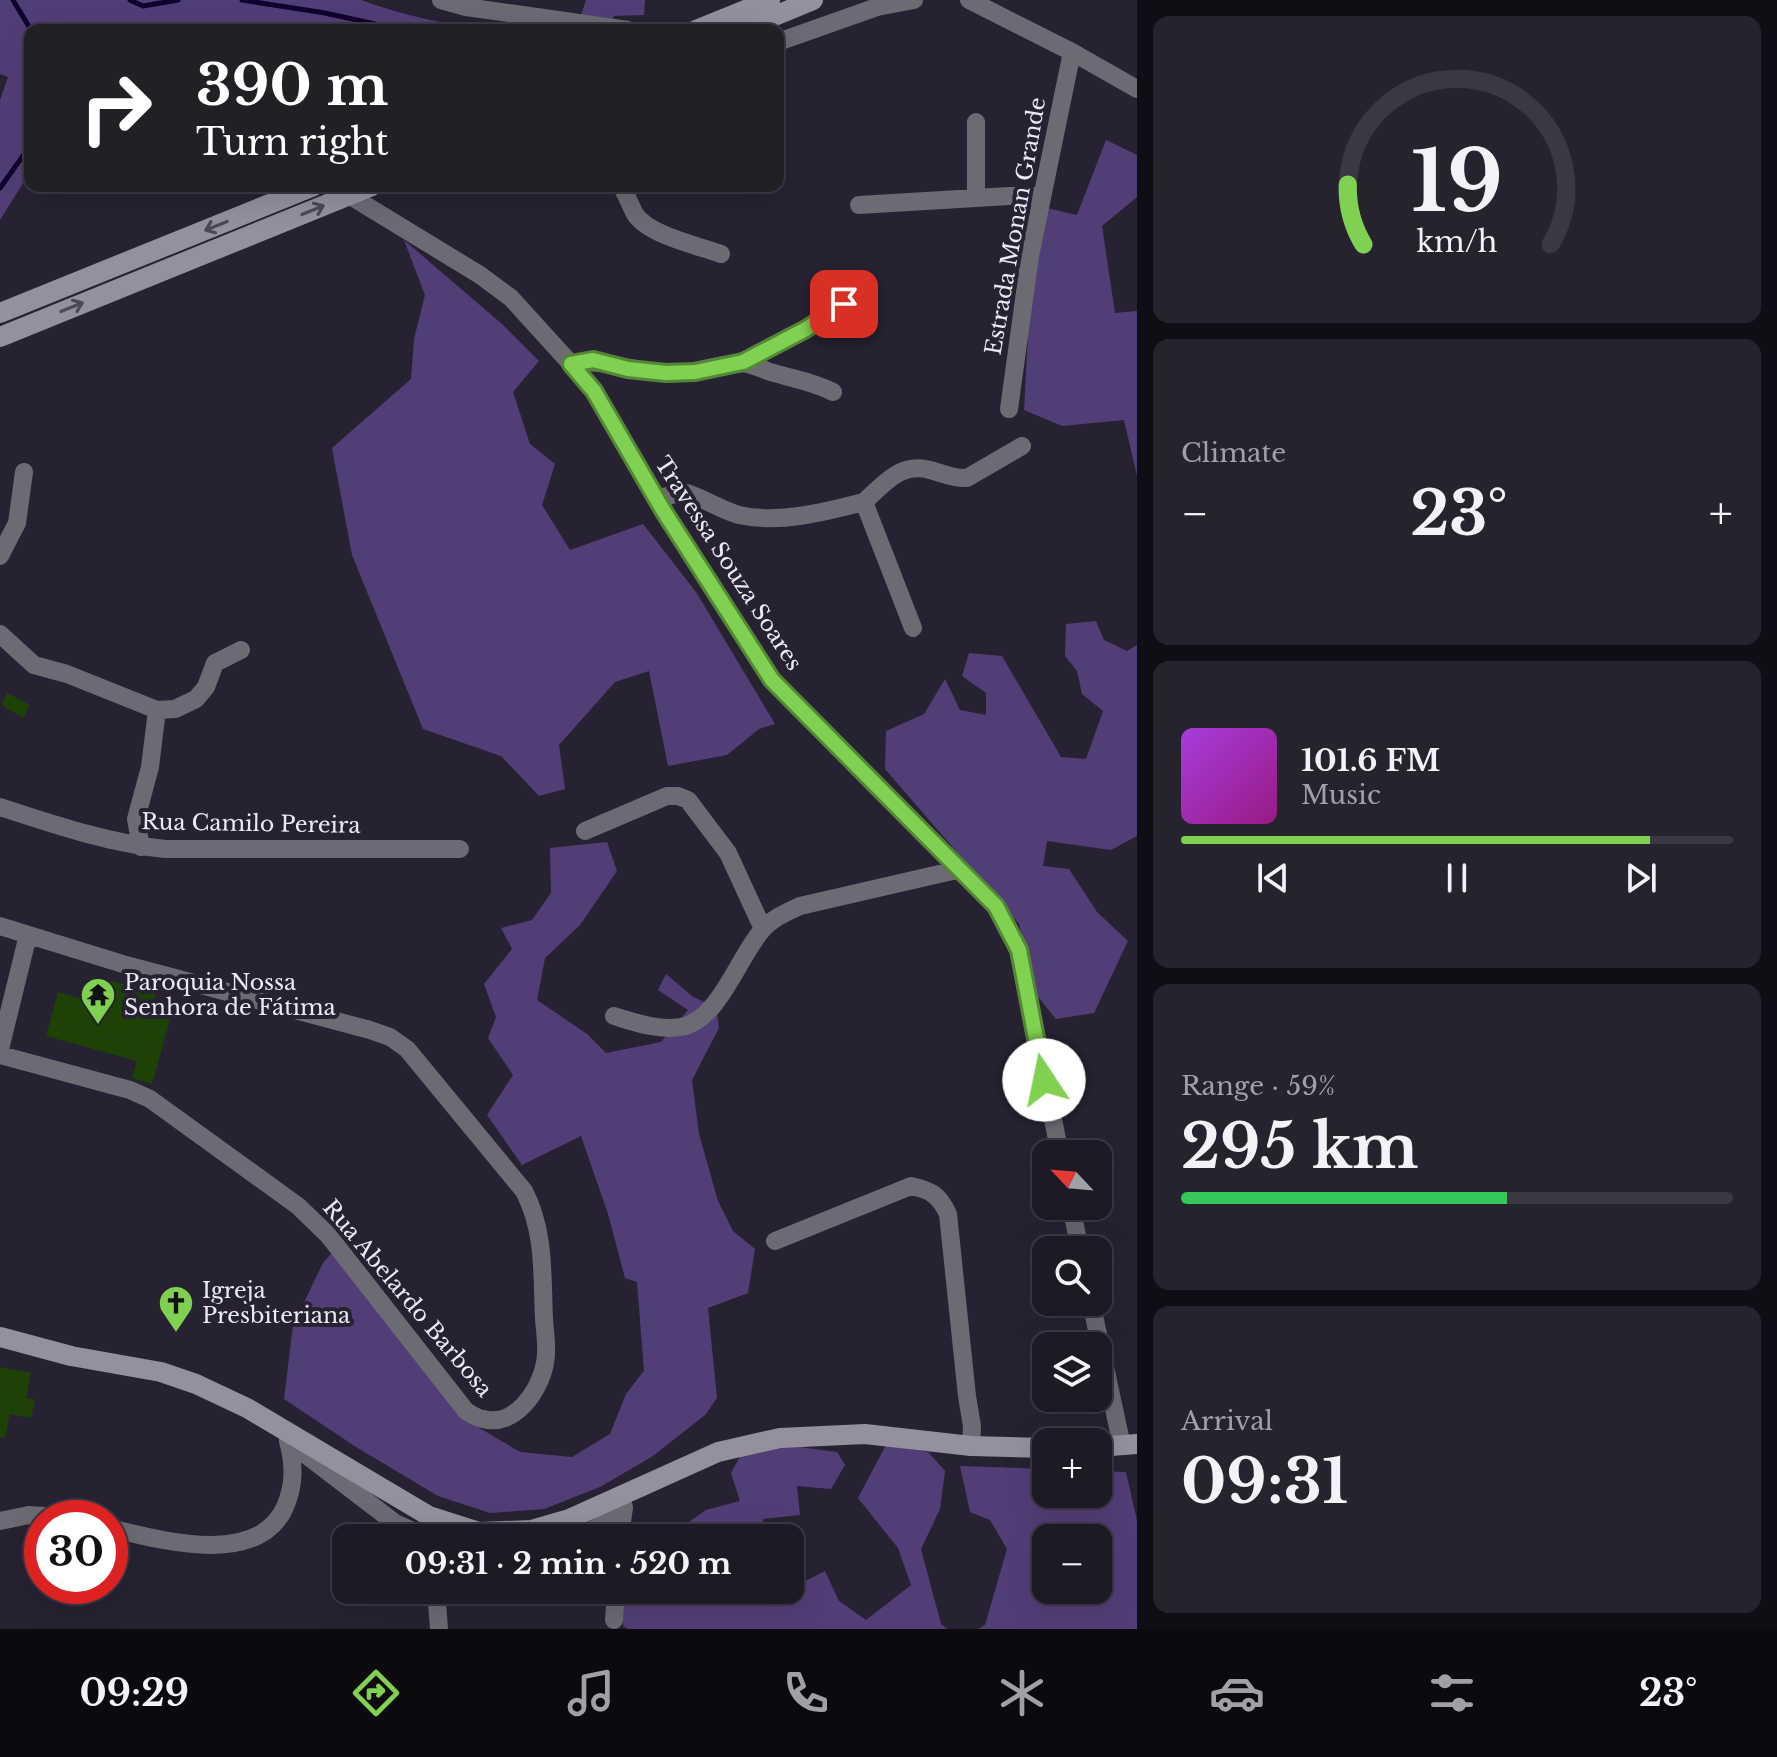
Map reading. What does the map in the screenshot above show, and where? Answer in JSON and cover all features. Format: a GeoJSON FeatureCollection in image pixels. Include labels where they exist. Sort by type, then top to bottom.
{"type":"FeatureCollection","features":[{"type":"Feature","properties":{"kind":"main road"},"geometry":{"type":"LineString","coordinates":[[711,24],[770,0]]}},
{"type":"Feature","properties":{"kind":"main road"},"geometry":{"type":"LineString","coordinates":[[755,24],[813,0]]}},
{"type":"Feature","properties":{"kind":"main road"},"geometry":{"type":"LineString","coordinates":[[0,313],[299,192]]}},
{"type":"Feature","properties":{"kind":"main road"},"geometry":{"type":"LineString","coordinates":[[0,337],[339,192]]}},
{"type":"Feature","properties":{"kind":"main road"},"geometry":{"type":"LineString","coordinates":[[0,1337],[71,1356],[161,1372],[196,1384],[265,1419],[429,1516],[479,1532],[531,1530],[625,1503],[718,1452],[780,1438],[865,1434],[971,1446],[1032,1448]]}},
{"type":"Feature","properties":{"kind":"street"},"geometry":{"type":"LineString","coordinates":[[441,0],[466,7],[586,24]]}},
{"type":"Feature","properties":{"kind":"street"},"geometry":{"type":"LineString","coordinates":[[784,40],[877,7],[914,0]]}},
{"type":"Feature","properties":{"kind":"street"},"geometry":{"type":"LineString","coordinates":[[969,0],[1137,89]]}},
{"type":"Feature","properties":{"kind":"street","name":"Estrada Monan Grande"},"geometry":{"type":"LineString","coordinates":[[1009,409],[1030,256],[1072,52]]}},
{"type":"Feature","properties":{"kind":"street"},"geometry":{"type":"LineString","coordinates":[[976,122],[976,198]]}},
{"type":"Feature","properties":{"kind":"street","name":"Travessa Souza Soares"},"geometry":{"type":"LineString","coordinates":[[343,192],[511,298],[594,391],[657,499],[772,680],[996,906],[1019,950],[1057,1140]]}},
{"type":"Feature","properties":{"kind":"street"},"geometry":{"type":"LineString","coordinates":[[624,192],[644,224],[721,254]]}},
{"type":"Feature","properties":{"kind":"street"},"geometry":{"type":"LineString","coordinates":[[859,205],[1041,196]]}},
{"type":"Feature","properties":{"kind":"street"},"geometry":{"type":"LineString","coordinates":[[571,364],[593,360],[628,369],[666,373],[695,372],[743,362],[818,384],[833,392]]}},
{"type":"Feature","properties":{"kind":"street"},"geometry":{"type":"LineString","coordinates":[[657,499],[687,493],[736,514],[759,518],[810,513],[864,502],[892,476],[906,468],[928,469],[958,479],[967,478],[1022,446]]}},
{"type":"Feature","properties":{"kind":"street"},"geometry":{"type":"LineString","coordinates":[[0,556],[17,523],[24,472]]}},
{"type":"Feature","properties":{"kind":"street"},"geometry":{"type":"LineString","coordinates":[[864,502],[913,628]]}},
{"type":"Feature","properties":{"kind":"street"},"geometry":{"type":"LineString","coordinates":[[0,634],[34,665],[67,674],[157,710],[175,709],[196,699],[206,687],[215,663],[241,650]]}},
{"type":"Feature","properties":{"kind":"street"},"geometry":{"type":"LineString","coordinates":[[141,847],[136,819],[150,767],[157,710]]}},
{"type":"Feature","properties":{"kind":"street"},"geometry":{"type":"LineString","coordinates":[[585,831],[667,796],[688,800],[728,853],[763,929]]}},
{"type":"Feature","properties":{"kind":"street","name":"Rua Camilo Pereira"},"geometry":{"type":"LineString","coordinates":[[0,807],[91,836],[141,847],[460,849]]}},
{"type":"Feature","properties":{"kind":"street"},"geometry":{"type":"LineString","coordinates":[[614,1016],[645,1025],[680,1028],[697,1022],[710,1009],[763,929],[781,915],[800,906],[961,869]]}},
{"type":"Feature","properties":{"kind":"street"},"geometry":{"type":"LineString","coordinates":[[0,926],[28,935],[0,1052]]}},
{"type":"Feature","properties":{"kind":"street","name":"Rua Abelardo Barbosa"},"geometry":{"type":"LineString","coordinates":[[0,1052],[130,1090],[170,1111],[298,1206],[328,1235],[466,1411],[483,1419],[500,1420],[520,1408],[539,1386],[547,1359],[540,1237],[534,1210],[524,1191],[407,1049],[390,1037],[370,1030],[28,935]]}},
{"type":"Feature","properties":{"kind":"street"},"geometry":{"type":"LineString","coordinates":[[775,1241],[911,1186],[927,1189],[940,1197],[948,1214],[972,1426],[971,1446]]}},
{"type":"Feature","properties":{"kind":"street"},"geometry":{"type":"LineString","coordinates":[[1095,1316],[1129,1445]]}},
{"type":"Feature","properties":{"kind":"street"},"geometry":{"type":"LineString","coordinates":[[265,1419],[391,1524]]}},
{"type":"Feature","properties":{"kind":"street"},"geometry":{"type":"LineString","coordinates":[[128,1532],[209,1545],[250,1540],[265,1534],[278,1520],[288,1498],[294,1465],[288,1441]]}},
{"type":"Feature","properties":{"kind":"street"},"geometry":{"type":"LineString","coordinates":[[597,1524],[625,1503]]}},
{"type":"Feature","properties":{"kind":"street"},"geometry":{"type":"LineString","coordinates":[[622,1524],[625,1503]]}},
{"type":"Feature","properties":{"kind":"street"},"geometry":{"type":"LineString","coordinates":[[0,1521],[24,1516]]}},
{"type":"Feature","properties":{"kind":"street"},"geometry":{"type":"LineString","coordinates":[[437,1604],[439,1629]]}},
{"type":"Feature","properties":{"kind":"street"},"geometry":{"type":"LineString","coordinates":[[614,1620],[615,1604]]}},
{"type":"Feature","properties":{"kind":"lane"},"geometry":{"type":"LineString","coordinates":[[743,362],[806,329],[863,292]]}},
{"type":"Feature","properties":{"kind":"shaded area"},"geometry":{"type":"Polygon","coordinates":[[[0,0],[361,0],[451,24],[24,24],[24,182],[0,220],[0,100],[8,77],[0,74],[0,0]]]}},
{"type":"Feature","properties":{"kind":"shaded area"},"geometry":{"type":"Polygon","coordinates":[[[586,0],[645,0],[644,15],[614,16],[610,24],[578,24],[586,0]]]}},
{"type":"Feature","properties":{"kind":"shaded area"},"geometry":{"type":"Polygon","coordinates":[[[1106,140],[1137,155],[1137,197],[1102,226],[1115,313],[1137,311],[1137,476],[1124,420],[1062,426],[1024,410],[1030,298],[1046,208],[1077,215],[1106,140]]]}},
{"type":"Feature","properties":{"kind":"shaded area"},"geometry":{"type":"Polygon","coordinates":[[[404,240],[502,324],[539,361],[513,392],[530,444],[555,464],[542,505],[570,550],[643,524],[696,592],[775,724],[759,729],[727,755],[668,766],[649,671],[615,682],[559,745],[565,789],[539,796],[501,756],[423,729],[352,555],[332,448],[411,379],[414,339],[425,295],[404,240]]]}},
{"type":"Feature","properties":{"kind":"shaded area"},"geometry":{"type":"Polygon","coordinates":[[[1096,621],[1104,640],[1127,651],[1137,645],[1137,836],[1111,850],[1047,841],[1043,866],[1069,869],[1097,912],[1128,941],[1094,1013],[1056,1019],[1038,997],[1019,924],[885,769],[886,731],[924,714],[945,679],[960,710],[986,715],[986,693],[962,676],[969,653],[1002,656],[1061,757],[1086,759],[1103,711],[1082,694],[1077,671],[1065,656],[1066,624],[1096,621]]]}},
{"type":"Feature","properties":{"kind":"shaded area"},"geometry":{"type":"Polygon","coordinates":[[[607,842],[617,871],[580,925],[545,958],[537,1000],[587,1034],[606,1053],[661,1042],[688,1010],[658,990],[666,974],[693,997],[716,1007],[719,1028],[692,1080],[699,1134],[718,1201],[733,1231],[755,1249],[748,1293],[708,1308],[717,1398],[705,1415],[653,1456],[600,1487],[544,1509],[490,1513],[438,1496],[284,1399],[293,1325],[323,1263],[333,1251],[471,1423],[520,1452],[572,1457],[610,1434],[626,1394],[644,1371],[637,1282],[625,1278],[608,1214],[581,1136],[522,1165],[487,1115],[513,1075],[488,1038],[496,1017],[484,984],[512,949],[501,928],[532,920],[551,893],[550,848],[607,842]]]}},
{"type":"Feature","properties":{"kind":"shaded area"},"geometry":{"type":"Polygon","coordinates":[[[784,1445],[837,1452],[845,1465],[831,1489],[797,1486],[800,1515],[763,1519],[763,1524],[686,1524],[706,1510],[740,1501],[731,1473],[743,1451],[784,1445]]]}},
{"type":"Feature","properties":{"kind":"shaded area"},"geometry":{"type":"Polygon","coordinates":[[[886,1445],[928,1452],[945,1471],[940,1509],[921,1549],[941,1624],[947,1629],[628,1629],[623,1626],[622,1604],[804,1604],[804,1582],[825,1571],[839,1601],[866,1620],[911,1585],[898,1548],[858,1498],[886,1445]]]}},
{"type":"Feature","properties":{"kind":"shaded area"},"geometry":{"type":"Polygon","coordinates":[[[960,1466],[1032,1469],[1032,1508],[1112,1508],[1112,1472],[1126,1472],[1137,1521],[1137,1629],[978,1629],[985,1625],[1007,1549],[990,1520],[970,1512],[960,1466]]]}},
{"type":"Feature","properties":{"kind":"building"},"geometry":{"type":"Polygon","coordinates":[[[7,693],[30,705],[23,718],[1,705],[7,693]]]}},
{"type":"Feature","properties":{"kind":"building"},"geometry":{"type":"Polygon","coordinates":[[[96,977],[156,992],[151,1010],[171,1016],[152,1084],[132,1078],[137,1061],[46,1036],[58,992],[90,1001],[96,977]]]}},
{"type":"Feature","properties":{"kind":"building"},"geometry":{"type":"Polygon","coordinates":[[[0,1367],[31,1373],[26,1398],[35,1400],[31,1418],[10,1414],[5,1438],[0,1437],[0,1367]]]}},
{"type":"Feature","properties":{"kind":"waterway"},"geometry":{"type":"LineString","coordinates":[[13,0],[27,24]]}},
{"type":"Feature","properties":{"kind":"waterway"},"geometry":{"type":"LineString","coordinates":[[130,0],[143,6],[178,0]]}},
{"type":"Feature","properties":{"kind":"waterway"},"geometry":{"type":"LineString","coordinates":[[242,0],[375,24]]}},
{"type":"Feature","properties":{"kind":"waterway"},"geometry":{"type":"LineString","coordinates":[[0,188],[24,154]]}},
{"type":"Feature","properties":{"kind":"place","name":"Paroquia Nossa Senhora de Fátima"},"geometry":{"type":"Point","coordinates":[98,1026]}},
{"type":"Feature","properties":{"kind":"place","name":"Igreja Presbiteriana"},"geometry":{"type":"Point","coordinates":[176,1334]}},
{"type":"Feature","properties":{"kind":"route"},"geometry":{"type":"LineString","coordinates":[[844,304],[806,329],[743,362],[695,372],[666,373],[628,369],[593,360],[571,364],[594,391],[663,510],[772,680],[996,906],[1019,950],[1044,1080]]}}]}
